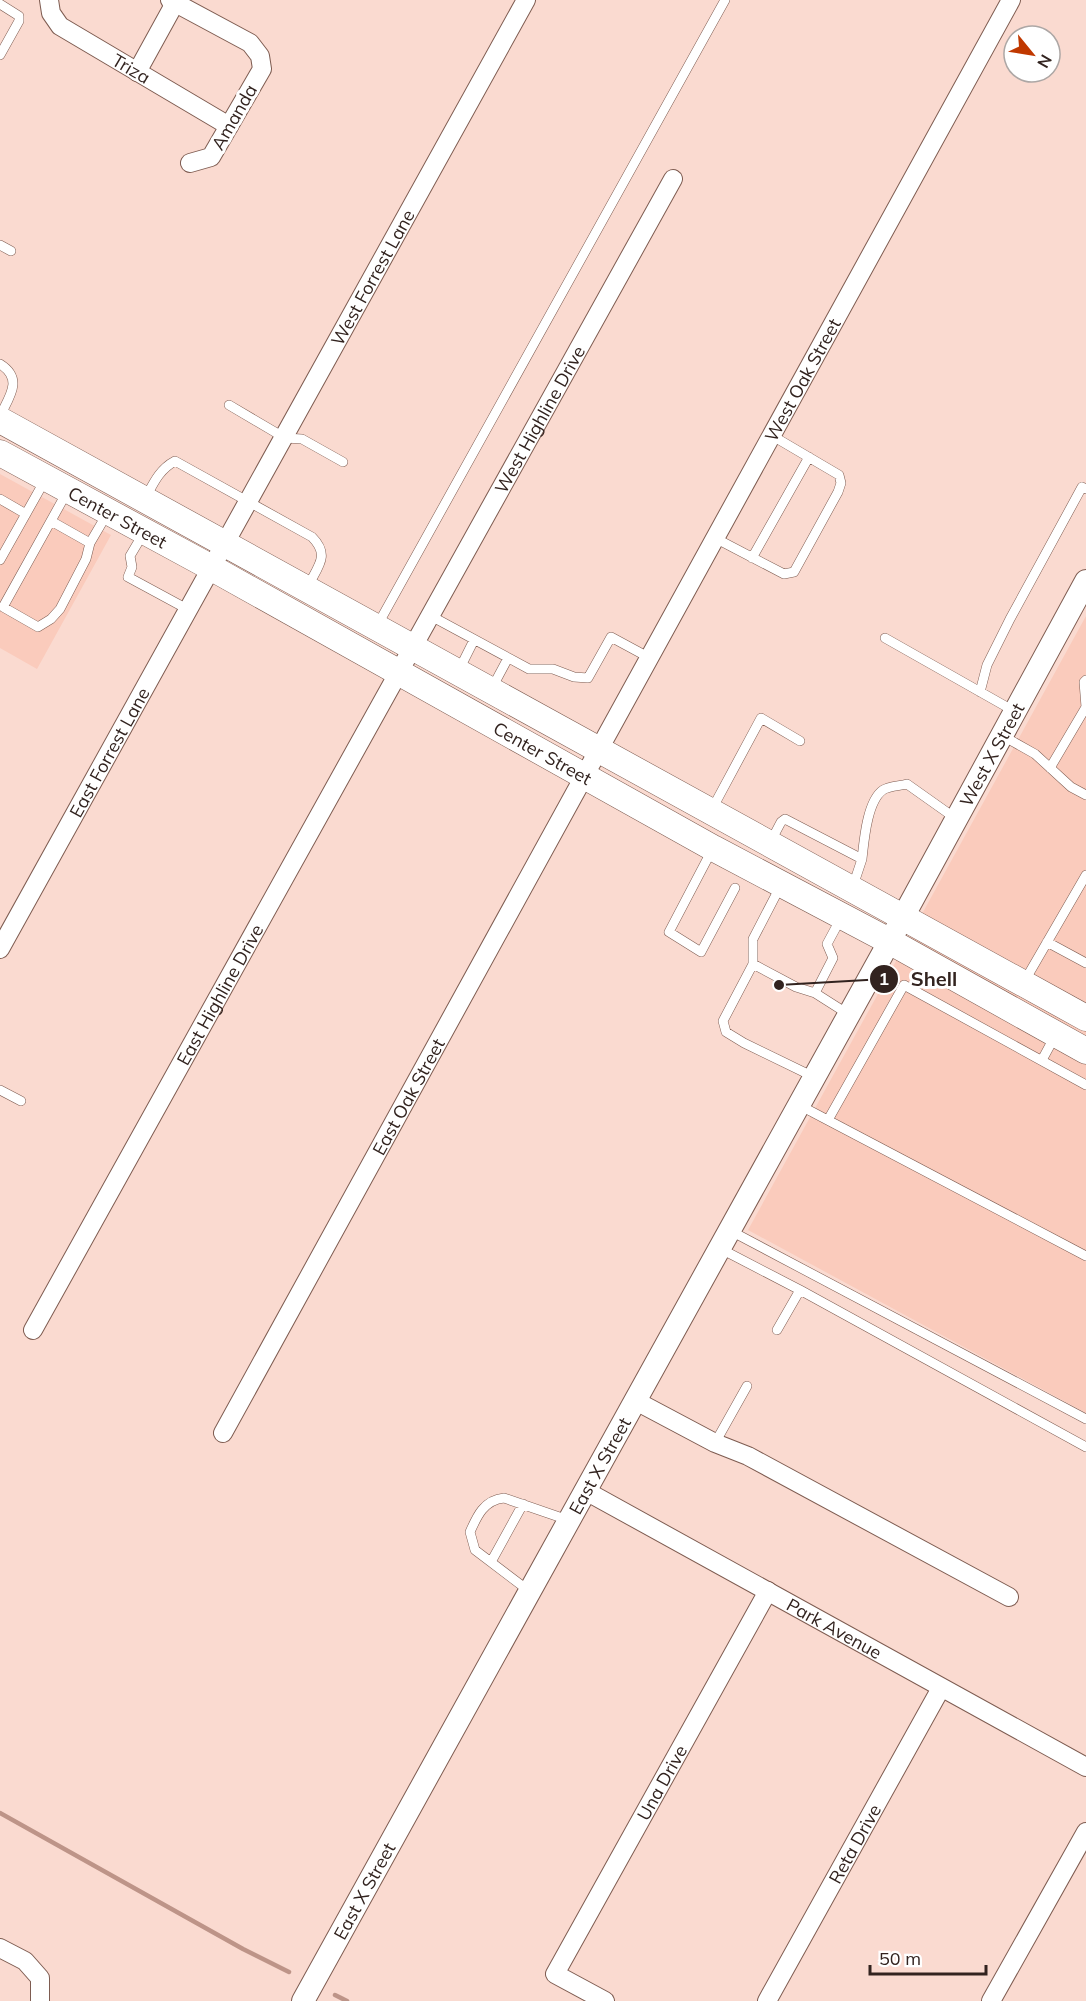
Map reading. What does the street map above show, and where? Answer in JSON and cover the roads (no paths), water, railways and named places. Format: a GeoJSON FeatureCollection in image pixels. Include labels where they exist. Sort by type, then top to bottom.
{"type":"FeatureCollection","features":[{"type":"Feature","properties":{"kind":"main road","name":"Center Street"},"geometry":{"type":"LineString","coordinates":[[0,418],[145,499],[219,556],[407,660],[591,761],[711,810],[852,889],[896,929],[1056,1034],[1086,1051]]}},
{"type":"Feature","properties":{"kind":"main road","name":"Center Street"},"geometry":{"type":"LineString","coordinates":[[0,453],[144,531],[307,588],[377,626],[407,660],[458,671],[491,690],[713,848],[842,916],[896,929],[1023,984],[1086,1018]]}},
{"type":"Feature","properties":{"kind":"street","name":"Triza"},"geometry":{"type":"LineString","coordinates":[[50,0],[51,13],[60,26],[229,126]]}},
{"type":"Feature","properties":{"kind":"street","name":"West Forrest Lane"},"geometry":{"type":"LineString","coordinates":[[219,556],[526,0]]}},
{"type":"Feature","properties":{"kind":"street","name":"West Oak Street"},"geometry":{"type":"LineString","coordinates":[[591,761],[1011,0]]}},
{"type":"Feature","properties":{"kind":"street"},"geometry":{"type":"LineString","coordinates":[[137,72],[172,1]]}},
{"type":"Feature","properties":{"kind":"street","name":"Amanda"},"geometry":{"type":"LineString","coordinates":[[172,1],[250,43],[260,56],[262,69],[211,156],[190,163]]}},
{"type":"Feature","properties":{"kind":"street","name":"West Highline Drive"},"geometry":{"type":"LineString","coordinates":[[407,660],[673,179]]}},
{"type":"Feature","properties":{"kind":"street","name":"East Forrest Lane"},"geometry":{"type":"LineString","coordinates":[[0,949],[219,556]]}},
{"type":"Feature","properties":{"kind":"street","name":"West X Street"},"geometry":{"type":"LineString","coordinates":[[896,929],[1086,581]]}},
{"type":"Feature","properties":{"kind":"street","name":"East Highline Drive"},"geometry":{"type":"LineString","coordinates":[[33,1330],[407,660]]}},
{"type":"Feature","properties":{"kind":"street","name":"East Oak Street"},"geometry":{"type":"LineString","coordinates":[[223,1433],[591,761]]}},
{"type":"Feature","properties":{"kind":"street","name":"East X Street"},"geometry":{"type":"LineString","coordinates":[[303,2001],[896,929]]}},
{"type":"Feature","properties":{"kind":"street"},"geometry":{"type":"LineString","coordinates":[[634,1400],[715,1443],[748,1456],[1009,1596]]}},
{"type":"Feature","properties":{"kind":"street","name":"Park Avenue"},"geometry":{"type":"LineString","coordinates":[[584,1490],[1086,1767]]}},
{"type":"Feature","properties":{"kind":"street","name":"Una Drive"},"geometry":{"type":"LineString","coordinates":[[605,2001],[555,1974],[768,1591]]}},
{"type":"Feature","properties":{"kind":"street","name":"Reta Drive"},"geometry":{"type":"LineString","coordinates":[[767,2001],[941,1688]]}},
{"type":"Feature","properties":{"kind":"street"},"geometry":{"type":"LineString","coordinates":[[991,2001],[1086,1832]]}},
{"type":"Feature","properties":{"kind":"street"},"geometry":{"type":"LineString","coordinates":[[0,1948],[25,1962],[40,1978],[40,2001]]}},
{"type":"Feature","properties":{"kind":"lane"},"geometry":{"type":"LineString","coordinates":[[377,626],[725,0]]}},
{"type":"Feature","properties":{"kind":"lane"},"geometry":{"type":"LineString","coordinates":[[0,4],[19,16],[19,21],[0,56]]}},
{"type":"Feature","properties":{"kind":"lane"},"geometry":{"type":"LineString","coordinates":[[0,245],[11,251]]}},
{"type":"Feature","properties":{"kind":"lane"},"geometry":{"type":"LineString","coordinates":[[0,364],[14,377],[13,389],[0,418]]}},
{"type":"Feature","properties":{"kind":"lane"},"geometry":{"type":"LineString","coordinates":[[229,405],[285,438],[302,439],[343,462]]}},
{"type":"Feature","properties":{"kind":"lane"},"geometry":{"type":"LineString","coordinates":[[715,538],[784,574],[794,572],[841,483],[839,475],[771,435]]}},
{"type":"Feature","properties":{"kind":"lane"},"geometry":{"type":"LineString","coordinates":[[752,558],[809,457]]}},
{"type":"Feature","properties":{"kind":"lane"},"geometry":{"type":"LineString","coordinates":[[145,499],[158,475],[175,461],[312,537],[322,549],[323,557],[307,588]]}},
{"type":"Feature","properties":{"kind":"lane"},"geometry":{"type":"LineString","coordinates":[[0,560],[46,478]]}},
{"type":"Feature","properties":{"kind":"lane"},"geometry":{"type":"LineString","coordinates":[[980,692],[987,664],[1010,619],[1082,488],[1086,489]]}},
{"type":"Feature","properties":{"kind":"lane"},"geometry":{"type":"LineString","coordinates":[[68,490],[3,607],[38,627],[51,619],[60,609],[86,559],[90,543],[108,512]]}},
{"type":"Feature","properties":{"kind":"lane"},"geometry":{"type":"LineString","coordinates":[[0,500],[26,514]]}},
{"type":"Feature","properties":{"kind":"lane"},"geometry":{"type":"LineString","coordinates":[[51,521],[90,543]]}},
{"type":"Feature","properties":{"kind":"lane"},"geometry":{"type":"LineString","coordinates":[[144,531],[130,556],[132,567],[128,577],[189,610]]}},
{"type":"Feature","properties":{"kind":"lane"},"geometry":{"type":"LineString","coordinates":[[432,616],[529,669],[553,669],[573,677],[588,678],[611,637],[648,657]]}},
{"type":"Feature","properties":{"kind":"lane"},"geometry":{"type":"LineString","coordinates":[[885,638],[1014,711]]}},
{"type":"Feature","properties":{"kind":"lane"},"geometry":{"type":"LineString","coordinates":[[458,671],[474,640]]}},
{"type":"Feature","properties":{"kind":"lane"},"geometry":{"type":"LineString","coordinates":[[491,690],[508,658]]}},
{"type":"Feature","properties":{"kind":"lane"},"geometry":{"type":"LineString","coordinates":[[1050,768],[1086,707],[1084,682],[1086,680]]}},
{"type":"Feature","properties":{"kind":"lane"},"geometry":{"type":"LineString","coordinates":[[711,810],[761,718],[800,741]]}},
{"type":"Feature","properties":{"kind":"lane"},"geometry":{"type":"LineString","coordinates":[[1001,735],[1035,754],[1071,787],[1086,795]]}},
{"type":"Feature","properties":{"kind":"lane"},"geometry":{"type":"LineString","coordinates":[[852,889],[862,859],[866,828],[875,799],[884,790],[907,784],[956,818]]}},
{"type":"Feature","properties":{"kind":"lane"},"geometry":{"type":"LineString","coordinates":[[769,843],[785,819],[862,859]]}},
{"type":"Feature","properties":{"kind":"lane"},"geometry":{"type":"LineString","coordinates":[[713,848],[669,932],[701,952],[735,888]]}},
{"type":"Feature","properties":{"kind":"lane"},"geometry":{"type":"LineString","coordinates":[[1023,984],[1086,875]]}},
{"type":"Feature","properties":{"kind":"lane"},"geometry":{"type":"LineString","coordinates":[[782,884],[753,939],[753,964],[723,1021],[726,1032],[814,1077]]}},
{"type":"Feature","properties":{"kind":"lane"},"geometry":{"type":"LineString","coordinates":[[815,993],[833,958],[827,944],[842,916]]}},
{"type":"Feature","properties":{"kind":"lane"},"geometry":{"type":"LineString","coordinates":[[1047,942],[1086,963]]}},
{"type":"Feature","properties":{"kind":"lane"},"geometry":{"type":"LineString","coordinates":[[753,964],[796,987],[815,993],[848,1014]]}},
{"type":"Feature","properties":{"kind":"lane"},"geometry":{"type":"LineString","coordinates":[[828,1120],[904,985],[1086,1085]]}},
{"type":"Feature","properties":{"kind":"lane"},"geometry":{"type":"LineString","coordinates":[[1042,1060],[1056,1034]]}},
{"type":"Feature","properties":{"kind":"lane"},"geometry":{"type":"LineString","coordinates":[[0,1090],[21,1101]]}},
{"type":"Feature","properties":{"kind":"lane"},"geometry":{"type":"LineString","coordinates":[[798,1105],[1086,1256]]}},
{"type":"Feature","properties":{"kind":"lane"},"geometry":{"type":"LineString","coordinates":[[724,1239],[800,1290],[1086,1447]]}},
{"type":"Feature","properties":{"kind":"lane"},"geometry":{"type":"LineString","coordinates":[[724,1239],[1086,1419]]}},
{"type":"Feature","properties":{"kind":"lane"},"geometry":{"type":"LineString","coordinates":[[777,1330],[800,1290]]}},
{"type":"Feature","properties":{"kind":"lane"},"geometry":{"type":"LineString","coordinates":[[715,1443],[747,1386]]}},
{"type":"Feature","properties":{"kind":"lane"},"geometry":{"type":"LineString","coordinates":[[529,1592],[475,1550],[470,1532],[480,1510],[494,1499],[504,1498],[568,1520]]}},
{"type":"Feature","properties":{"kind":"lane"},"geometry":{"type":"LineString","coordinates":[[491,1562],[523,1504]]}},
{"type":"Feature","properties":{"kind":"waterway"},"geometry":{"type":"LineString","coordinates":[[0,1813],[243,1949],[289,1972]]}},
{"type":"Feature","properties":{"kind":"waterway"},"geometry":{"type":"LineString","coordinates":[[335,1995],[347,2001]]}},
{"type":"Feature","properties":{"kind":"place","name":"Shell"},"geometry":{"type":"Point","coordinates":[779,985]}}]}
